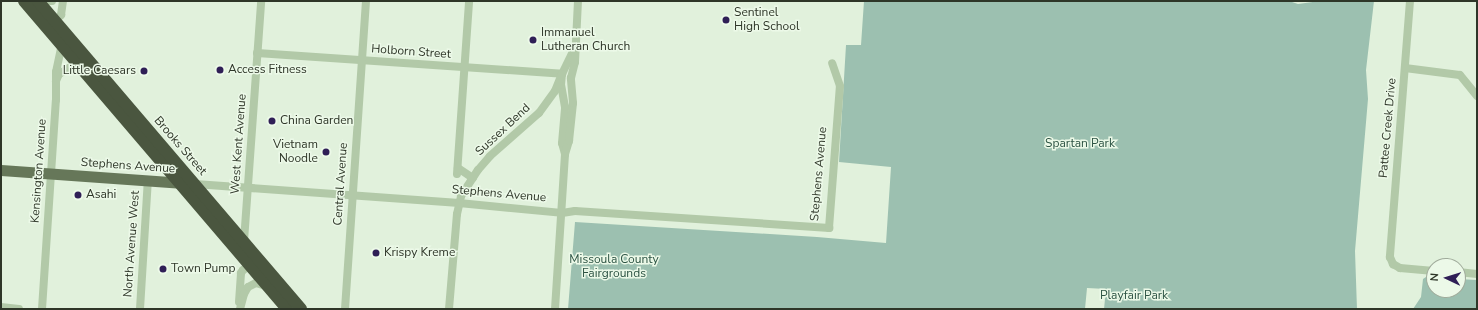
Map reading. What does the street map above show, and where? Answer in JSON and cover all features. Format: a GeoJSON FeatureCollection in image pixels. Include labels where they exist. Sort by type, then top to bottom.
{"type":"FeatureCollection","features":[{"type":"Feature","properties":{"kind":"highway","name":"Brooks Street"},"geometry":{"type":"LineString","coordinates":[[24,1],[51,25],[195,184],[301,309]]}},
{"type":"Feature","properties":{"kind":"highway","name":"Brooks Street"},"geometry":{"type":"LineString","coordinates":[[39,1],[51,25]]}},
{"type":"Feature","properties":{"kind":"highway","name":"Brooks Street"},"geometry":{"type":"LineString","coordinates":[[65,41],[80,66],[287,309]]}},
{"type":"Feature","properties":{"kind":"highway"},"geometry":{"type":"LineString","coordinates":[[250,266],[256,266],[270,272]]}},
{"type":"Feature","properties":{"kind":"main road","name":"Stephens Avenue"},"geometry":{"type":"LineString","coordinates":[[1,170],[195,184]]}},
{"type":"Feature","properties":{"kind":"street"},"geometry":{"type":"LineString","coordinates":[[39,1],[52,1]]}},
{"type":"Feature","properties":{"kind":"street"},"geometry":{"type":"LineString","coordinates":[[51,25],[61,15],[63,1]]}},
{"type":"Feature","properties":{"kind":"street","name":"West Kent Avenue"},"geometry":{"type":"LineString","coordinates":[[244,241],[261,1]]}},
{"type":"Feature","properties":{"kind":"street","name":"Central Avenue"},"geometry":{"type":"LineString","coordinates":[[345,309],[366,1]]}},
{"type":"Feature","properties":{"kind":"street"},"geometry":{"type":"LineString","coordinates":[[469,1],[458,171],[473,178]]}},
{"type":"Feature","properties":{"kind":"street"},"geometry":{"type":"LineString","coordinates":[[555,309],[565,154],[569,141],[573,103],[571,78],[575,62],[578,1]]}},
{"type":"Feature","properties":{"kind":"street","name":"Pattee Creek Drive"},"geometry":{"type":"LineString","coordinates":[[1410,1],[1390,257],[1393,264],[1400,268],[1426,270]]}},
{"type":"Feature","properties":{"kind":"street","name":"Kensington Avenue"},"geometry":{"type":"LineString","coordinates":[[42,309],[56,82],[65,41]]}},
{"type":"Feature","properties":{"kind":"street","name":"Sussex Bend"},"geometry":{"type":"LineString","coordinates":[[459,203],[473,178],[493,153],[540,113],[555,91],[575,47]]}},
{"type":"Feature","properties":{"kind":"street","name":"Holborn Street"},"geometry":{"type":"LineString","coordinates":[[257,53],[562,74]]}},
{"type":"Feature","properties":{"kind":"street","name":"Stephens Avenue"},"geometry":{"type":"LineString","coordinates":[[195,184],[459,203],[562,213],[575,211],[830,228],[840,86],[832,63]]}},
{"type":"Feature","properties":{"kind":"street"},"geometry":{"type":"LineString","coordinates":[[56,82],[62,72],[70,67],[80,66]]}},
{"type":"Feature","properties":{"kind":"street"},"geometry":{"type":"LineString","coordinates":[[1405,68],[1460,75],[1477,96]]}},
{"type":"Feature","properties":{"kind":"street"},"geometry":{"type":"LineString","coordinates":[[562,74],[561,85],[565,107],[562,143],[565,154]]}},
{"type":"Feature","properties":{"kind":"street","name":"North Avenue West"},"geometry":{"type":"LineString","coordinates":[[140,309],[148,180]]}},
{"type":"Feature","properties":{"kind":"street"},"geometry":{"type":"LineString","coordinates":[[449,309],[459,203]]}},
{"type":"Feature","properties":{"kind":"street"},"geometry":{"type":"LineString","coordinates":[[240,308],[240,279],[243,270],[250,266]]}},
{"type":"Feature","properties":{"kind":"street"},"geometry":{"type":"LineString","coordinates":[[1466,273],[1477,274]]}},
{"type":"Feature","properties":{"kind":"street"},"geometry":{"type":"LineString","coordinates":[[240,308],[246,291],[252,284],[263,284],[271,290]]}},
{"type":"Feature","properties":{"kind":"street"},"geometry":{"type":"LineString","coordinates":[[1,308],[19,309]]}},
{"type":"Feature","properties":{"kind":"green space","name":"Spartan Park"},"geometry":{"type":"Polygon","coordinates":[[[864,1],[1289,1],[1298,4],[1320,1],[1374,1],[1366,70],[1368,99],[1355,251],[1357,309],[1104,309],[1106,289],[1087,288],[1085,309],[568,309],[575,222],[817,237],[886,243],[891,167],[839,162],[846,45],[861,45],[864,1]]]}},
{"type":"Feature","properties":{"kind":"green space"},"geometry":{"type":"Polygon","coordinates":[[[1426,277],[1426,298],[1466,298],[1466,279],[1477,280],[1477,309],[1413,309],[1421,297],[1423,279],[1426,277]]]}},
{"type":"Feature","properties":{"kind":"place","name":"Sentinel High School"},"geometry":{"type":"Point","coordinates":[726,20]}},
{"type":"Feature","properties":{"kind":"place","name":"Immanuel Lutheran Church"},"geometry":{"type":"Point","coordinates":[533,40]}},
{"type":"Feature","properties":{"kind":"place","name":"Access Fitness"},"geometry":{"type":"Point","coordinates":[220,70]}},
{"type":"Feature","properties":{"kind":"place","name":"Little Caesars"},"geometry":{"type":"Point","coordinates":[144,71]}},
{"type":"Feature","properties":{"kind":"place","name":"China Garden"},"geometry":{"type":"Point","coordinates":[272,121]}},
{"type":"Feature","properties":{"kind":"place","name":"Vietnam Noodle"},"geometry":{"type":"Point","coordinates":[326,152]}},
{"type":"Feature","properties":{"kind":"place","name":"Asahi"},"geometry":{"type":"Point","coordinates":[78,195]}},
{"type":"Feature","properties":{"kind":"place","name":"Krispy Kreme"},"geometry":{"type":"Point","coordinates":[376,253]}},
{"type":"Feature","properties":{"kind":"place","name":"Town Pump"},"geometry":{"type":"Point","coordinates":[163,269]}},
{"type":"Feature","properties":{"kind":"park label","name":"Missoula County Fairgrounds"},"geometry":{"type":"Point","coordinates":[614,267]}},
{"type":"Feature","properties":{"kind":"park label","name":"Playfair Park"},"geometry":{"type":"Point","coordinates":[1134,296]}}]}
